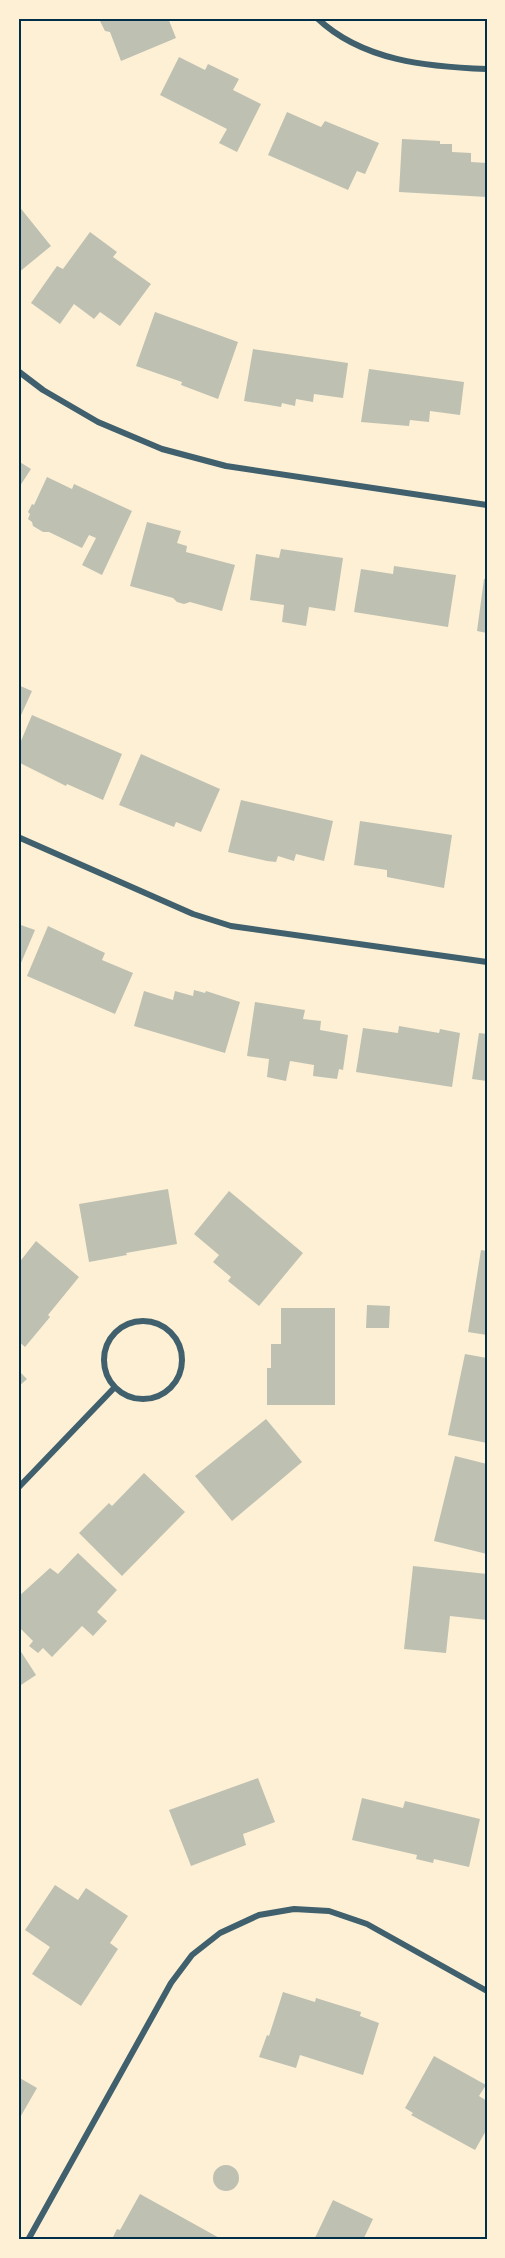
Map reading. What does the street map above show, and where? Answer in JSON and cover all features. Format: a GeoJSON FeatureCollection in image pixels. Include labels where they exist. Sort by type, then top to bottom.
{"type":"FeatureCollection","features":[{"type":"Feature","properties":{"kind":"street"},"geometry":{"type":"LineString","coordinates":[[317,18],[361,48],[398,60],[437,67],[487,69]]}},
{"type":"Feature","properties":{"kind":"street"},"geometry":{"type":"LineString","coordinates":[[18,371],[44,390],[98,422],[162,449],[226,466],[487,506]]}},
{"type":"Feature","properties":{"kind":"street"},"geometry":{"type":"LineString","coordinates":[[18,837],[193,914],[231,926],[487,962]]}},
{"type":"Feature","properties":{"kind":"street"},"geometry":{"type":"LineString","coordinates":[[140,1321],[153,1322],[165,1328],[181,1349],[182,1362],[176,1380],[163,1395],[150,1399],[136,1399],[114,1388],[107,1377],[104,1365],[109,1340],[128,1324],[140,1321]]}},
{"type":"Feature","properties":{"kind":"street"},"geometry":{"type":"LineString","coordinates":[[18,1488],[114,1388]]}},
{"type":"Feature","properties":{"kind":"street"},"geometry":{"type":"LineString","coordinates":[[28,2240],[171,1983],[192,1955],[220,1933],[259,1915],[294,1909],[329,1911],[367,1924],[487,1991]]}},
{"type":"Feature","properties":{"kind":"building"},"geometry":{"type":"Polygon","coordinates":[[[101,18],[168,18],[176,38],[121,61],[110,32],[105,31],[100,21],[101,18]]]}},
{"type":"Feature","properties":{"kind":"building"},"geometry":{"type":"Polygon","coordinates":[[[179,57],[205,70],[208,64],[239,79],[233,90],[261,104],[237,152],[219,143],[227,129],[160,95],[179,57]]]}},
{"type":"Feature","properties":{"kind":"building"},"geometry":{"type":"Polygon","coordinates":[[[287,112],[321,127],[325,121],[379,143],[365,174],[357,171],[348,190],[268,155],[287,112]]]}},
{"type":"Feature","properties":{"kind":"building"},"geometry":{"type":"Polygon","coordinates":[[[402,139],[452,144],[452,152],[471,153],[471,162],[487,163],[487,197],[399,192],[402,139]]]}},
{"type":"Feature","properties":{"kind":"building"},"geometry":{"type":"Polygon","coordinates":[[[18,205],[51,246],[18,273],[18,205]]]}},
{"type":"Feature","properties":{"kind":"building"},"geometry":{"type":"Polygon","coordinates":[[[90,232],[117,252],[113,257],[151,284],[120,326],[100,312],[94,319],[74,304],[60,324],[31,303],[57,266],[63,269],[90,232]]]}},
{"type":"Feature","properties":{"kind":"building"},"geometry":{"type":"Polygon","coordinates":[[[155,312],[238,342],[218,399],[181,385],[182,382],[136,366],[155,312]]]}},
{"type":"Feature","properties":{"kind":"building"},"geometry":{"type":"Polygon","coordinates":[[[253,349],[348,363],[343,398],[314,394],[313,402],[296,399],[295,406],[282,403],[281,407],[244,401],[253,349]]]}},
{"type":"Feature","properties":{"kind":"building"},"geometry":{"type":"Polygon","coordinates":[[[369,369],[464,382],[460,415],[430,411],[429,422],[410,420],[409,426],[361,422],[369,369]]]}},
{"type":"Feature","properties":{"kind":"building"},"geometry":{"type":"Polygon","coordinates":[[[18,461],[31,469],[18,489],[18,461]]]}},
{"type":"Feature","properties":{"kind":"building"},"geometry":{"type":"Polygon","coordinates":[[[47,477],[72,489],[74,484],[132,511],[102,575],[82,565],[96,538],[89,535],[82,548],[49,532],[43,532],[33,526],[28,519],[30,514],[28,512],[32,504],[34,505],[47,477]]]}},
{"type":"Feature","properties":{"kind":"building"},"geometry":{"type":"Polygon","coordinates":[[[147,522],[181,531],[177,543],[187,546],[186,552],[235,565],[222,611],[190,602],[184,604],[173,598],[130,586],[147,522]]]}},
{"type":"Feature","properties":{"kind":"building"},"geometry":{"type":"Polygon","coordinates":[[[281,549],[343,558],[335,611],[309,607],[306,626],[282,622],[284,605],[250,600],[256,554],[279,558],[281,549]]]}},
{"type":"Feature","properties":{"kind":"building"},"geometry":{"type":"Polygon","coordinates":[[[394,566],[456,575],[448,627],[354,612],[361,569],[393,574],[394,566]]]}},
{"type":"Feature","properties":{"kind":"building"},"geometry":{"type":"Polygon","coordinates":[[[484,579],[487,579],[487,633],[477,631],[484,579]]]}},
{"type":"Feature","properties":{"kind":"building"},"geometry":{"type":"Polygon","coordinates":[[[18,685],[32,691],[18,722],[18,685]]]}},
{"type":"Feature","properties":{"kind":"building"},"geometry":{"type":"Polygon","coordinates":[[[32,715],[122,754],[103,800],[67,784],[66,786],[18,762],[18,748],[32,715]]]}},
{"type":"Feature","properties":{"kind":"building"},"geometry":{"type":"Polygon","coordinates":[[[141,754],[220,789],[201,832],[176,822],[174,827],[119,805],[141,754]]]}},
{"type":"Feature","properties":{"kind":"building"},"geometry":{"type":"Polygon","coordinates":[[[241,800],[333,821],[324,861],[296,854],[294,861],[278,856],[276,862],[228,852],[241,800]]]}},
{"type":"Feature","properties":{"kind":"building"},"geometry":{"type":"Polygon","coordinates":[[[360,821],[452,835],[444,888],[387,877],[387,870],[354,865],[360,821]]]}},
{"type":"Feature","properties":{"kind":"building"},"geometry":{"type":"Polygon","coordinates":[[[18,924],[35,930],[18,970],[18,924]]]}},
{"type":"Feature","properties":{"kind":"building"},"geometry":{"type":"Polygon","coordinates":[[[48,926],[105,953],[102,960],[133,973],[115,1014],[27,976],[48,926]]]}},
{"type":"Feature","properties":{"kind":"building"},"geometry":{"type":"Polygon","coordinates":[[[194,990],[205,993],[206,991],[240,1002],[225,1053],[134,1026],[144,991],[173,1000],[175,991],[193,996],[194,990]]]}},
{"type":"Feature","properties":{"kind":"building"},"geometry":{"type":"Polygon","coordinates":[[[255,1002],[305,1010],[303,1019],[321,1021],[320,1030],[348,1035],[343,1070],[339,1069],[337,1079],[313,1076],[314,1065],[290,1061],[286,1081],[267,1077],[269,1059],[247,1056],[255,1002]]]}},
{"type":"Feature","properties":{"kind":"building"},"geometry":{"type":"Polygon","coordinates":[[[399,1026],[439,1033],[440,1029],[460,1033],[452,1087],[356,1072],[363,1028],[398,1033],[399,1026]]]}},
{"type":"Feature","properties":{"kind":"building"},"geometry":{"type":"Polygon","coordinates":[[[479,1033],[487,1034],[487,1081],[472,1079],[479,1033]]]}},
{"type":"Feature","properties":{"kind":"building"},"geometry":{"type":"Polygon","coordinates":[[[168,1189],[177,1244],[89,1262],[79,1204],[168,1189]]]}},
{"type":"Feature","properties":{"kind":"building"},"geometry":{"type":"Polygon","coordinates":[[[229,1191],[303,1253],[259,1306],[228,1281],[231,1277],[213,1262],[219,1255],[194,1234],[229,1191]]]}},
{"type":"Feature","properties":{"kind":"building"},"geometry":{"type":"Polygon","coordinates":[[[36,1241],[79,1277],[25,1347],[18,1341],[18,1264],[36,1241]]]}},
{"type":"Feature","properties":{"kind":"building"},"geometry":{"type":"Polygon","coordinates":[[[481,1250],[487,1251],[487,1335],[468,1332],[481,1250]]]}},
{"type":"Feature","properties":{"kind":"building"},"geometry":{"type":"Polygon","coordinates":[[[367,1305],[390,1306],[389,1328],[366,1328],[367,1305]]]}},
{"type":"Feature","properties":{"kind":"building"},"geometry":{"type":"Polygon","coordinates":[[[281,1308],[335,1308],[335,1405],[267,1405],[267,1368],[271,1368],[271,1344],[281,1344],[281,1308]]]}},
{"type":"Feature","properties":{"kind":"building"},"geometry":{"type":"Polygon","coordinates":[[[465,1354],[487,1358],[487,1443],[448,1435],[465,1354]]]}},
{"type":"Feature","properties":{"kind":"building"},"geometry":{"type":"Polygon","coordinates":[[[18,1370],[27,1379],[18,1387],[18,1370]]]}},
{"type":"Feature","properties":{"kind":"building"},"geometry":{"type":"Polygon","coordinates":[[[266,1419],[302,1462],[232,1521],[195,1476],[266,1419]]]}},
{"type":"Feature","properties":{"kind":"building"},"geometry":{"type":"Polygon","coordinates":[[[455,1456],[487,1464],[487,1554],[434,1541],[455,1456]]]}},
{"type":"Feature","properties":{"kind":"building"},"geometry":{"type":"Polygon","coordinates":[[[144,1473],[185,1512],[122,1576],[79,1533],[109,1503],[112,1506],[144,1473]]]}},
{"type":"Feature","properties":{"kind":"building"},"geometry":{"type":"Polygon","coordinates":[[[78,1553],[117,1590],[97,1612],[107,1621],[93,1636],[82,1626],[52,1657],[43,1648],[38,1653],[29,1646],[33,1641],[18,1626],[18,1597],[50,1568],[58,1574],[78,1553]]]}},
{"type":"Feature","properties":{"kind":"building"},"geometry":{"type":"Polygon","coordinates":[[[413,1566],[487,1574],[487,1620],[450,1616],[446,1653],[404,1649],[413,1566]]]}},
{"type":"Feature","properties":{"kind":"building"},"geometry":{"type":"Polygon","coordinates":[[[18,1647],[36,1675],[18,1687],[18,1647]]]}},
{"type":"Feature","properties":{"kind":"building"},"geometry":{"type":"Polygon","coordinates":[[[258,1778],[275,1822],[243,1834],[246,1845],[191,1866],[169,1810],[258,1778]]]}},
{"type":"Feature","properties":{"kind":"building"},"geometry":{"type":"Polygon","coordinates":[[[362,1798],[403,1808],[405,1801],[480,1819],[469,1867],[434,1859],[433,1863],[416,1859],[417,1855],[352,1840],[362,1798]]]}},
{"type":"Feature","properties":{"kind":"building"},"geometry":{"type":"Polygon","coordinates":[[[55,1885],[78,1900],[86,1888],[128,1916],[110,1943],[118,1949],[81,2006],[32,1974],[50,1947],[25,1930],[55,1885]]]}},
{"type":"Feature","properties":{"kind":"building"},"geometry":{"type":"Polygon","coordinates":[[[283,1992],[315,2002],[316,1998],[361,2012],[360,2016],[379,2023],[363,2075],[300,2055],[296,2068],[259,2057],[267,2035],[269,2036],[283,1992]]]}},
{"type":"Feature","properties":{"kind":"building"},"geometry":{"type":"Polygon","coordinates":[[[434,2056],[486,2085],[479,2096],[487,2101],[487,2129],[475,2150],[411,2115],[413,2113],[405,2108],[434,2056]]]}},
{"type":"Feature","properties":{"kind":"building"},"geometry":{"type":"Polygon","coordinates":[[[18,2077],[37,2088],[18,2121],[18,2077]]]}},
{"type":"Feature","properties":{"kind":"building"},"geometry":{"type":"Polygon","coordinates":[[[226,2165],[235,2169],[239,2178],[235,2187],[226,2191],[217,2187],[213,2178],[217,2169],[226,2165]]]}},
{"type":"Feature","properties":{"kind":"building"},"geometry":{"type":"Polygon","coordinates":[[[140,2194],[223,2240],[112,2239],[117,2229],[120,2230],[140,2194]]]}},
{"type":"Feature","properties":{"kind":"building"},"geometry":{"type":"Polygon","coordinates":[[[333,2200],[373,2219],[363,2240],[314,2240],[333,2200]]]}}]}
